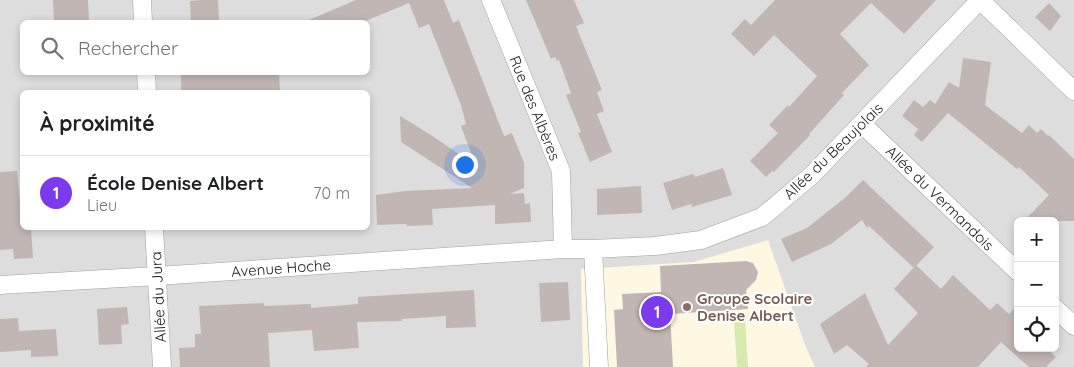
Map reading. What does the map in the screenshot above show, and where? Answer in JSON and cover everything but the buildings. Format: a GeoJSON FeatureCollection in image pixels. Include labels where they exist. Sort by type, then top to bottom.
{"type":"FeatureCollection","features":[{"type":"Feature","properties":{"kind":"street"},"geometry":{"type":"LineString","coordinates":[[142,0],[143,20]]}},
{"type":"Feature","properties":{"kind":"street","name":"Rue des Albères"},"geometry":{"type":"LineString","coordinates":[[491,0],[561,171],[563,249]]}},
{"type":"Feature","properties":{"kind":"street"},"geometry":{"type":"LineString","coordinates":[[980,0],[1074,91]]}},
{"type":"Feature","properties":{"kind":"street","name":"Allée du Beaujolais"},"geometry":{"type":"LineString","coordinates":[[563,249],[655,246],[701,240],[762,217],[812,175],[980,0]]}},
{"type":"Feature","properties":{"kind":"street"},"geometry":{"type":"LineString","coordinates":[[146,75],[147,90]]}},
{"type":"Feature","properties":{"kind":"street","name":"Allée du Vermandois"},"geometry":{"type":"LineString","coordinates":[[862,124],[1014,268]]}},
{"type":"Feature","properties":{"kind":"street","name":"Allée du Jura"},"geometry":{"type":"LineString","coordinates":[[154,230],[162,367]]}},
{"type":"Feature","properties":{"kind":"street","name":"Avenue Hoche"},"geometry":{"type":"LineString","coordinates":[[0,285],[563,249]]}},
{"type":"Feature","properties":{"kind":"street"},"geometry":{"type":"LineString","coordinates":[[593,249],[598,330],[598,367]]}},
{"type":"Feature","properties":{"kind":"street"},"geometry":{"type":"LineString","coordinates":[[1059,312],[1074,326]]}},
{"type":"Feature","properties":{"kind":"shaded area"},"geometry":{"type":"Polygon","coordinates":[[[0,0],[1074,0],[1074,367],[0,367],[0,0]]]}},
{"type":"Feature","properties":{"kind":"shaded area","name":"Groupe Scolaire Denise Albert"},"geometry":{"type":"Polygon","coordinates":[[[768,240],[805,345],[815,367],[583,367],[581,269],[694,262],[768,240]]]}},
{"type":"Feature","properties":{"kind":"green space"},"geometry":{"type":"Polygon","coordinates":[[[745,320],[748,367],[737,367],[734,321],[745,320]]]}},
{"type":"Feature","properties":{"kind":"place","name":"Groupe Scolaire Denise Albert"},"geometry":{"type":"Point","coordinates":[687,307]}},
{"type":"Feature","properties":{"kind":"place","name":"École Denise Albert"},"geometry":{"type":"Point","coordinates":[657,312]}}]}
